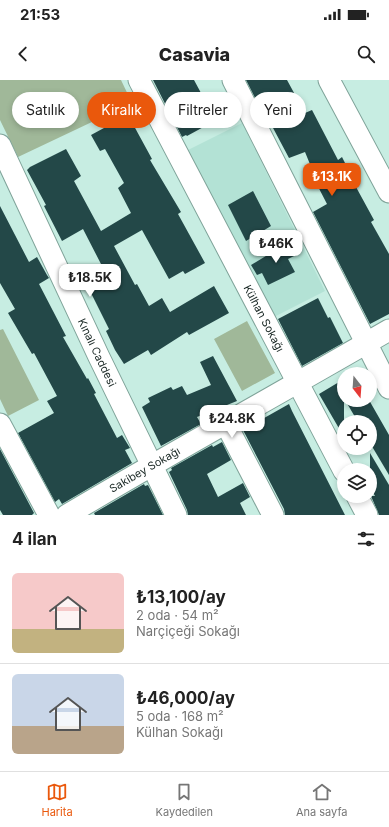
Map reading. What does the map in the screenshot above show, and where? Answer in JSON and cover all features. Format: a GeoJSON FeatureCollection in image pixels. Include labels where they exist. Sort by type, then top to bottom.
{"type":"FeatureCollection","features":[{"type":"Feature","properties":{"kind":"street","name":"Külhan Sokağı"},"geometry":{"type":"LineString","coordinates":[[139,80],[339,463]]}},
{"type":"Feature","properties":{"kind":"street"},"geometry":{"type":"LineString","coordinates":[[233,80],[389,388]]}},
{"type":"Feature","properties":{"kind":"street"},"geometry":{"type":"LineString","coordinates":[[329,80],[389,192]]}},
{"type":"Feature","properties":{"kind":"street","name":"Kınalı Caddesi"},"geometry":{"type":"LineString","coordinates":[[0,145],[176,515]]}},
{"type":"Feature","properties":{"kind":"street","name":"Sakibey Sokağı"},"geometry":{"type":"LineString","coordinates":[[67,515],[151,465],[226,424],[389,330]]}},
{"type":"Feature","properties":{"kind":"street"},"geometry":{"type":"LineString","coordinates":[[0,424],[49,515]]}},
{"type":"Feature","properties":{"kind":"street"},"geometry":{"type":"LineString","coordinates":[[226,424],[273,515]]}},
{"type":"Feature","properties":{"kind":"street"},"geometry":{"type":"LineString","coordinates":[[361,503],[367,515]]}},
{"type":"Feature","properties":{"kind":"shaded area"},"geometry":{"type":"Polygon","coordinates":[[[0,80],[121,80],[127,92],[87,92],[87,124],[18,157],[0,120],[0,80]]]}},
{"type":"Feature","properties":{"kind":"shaded area"},"geometry":{"type":"Polygon","coordinates":[[[242,123],[325,291],[270,319],[182,153],[232,128],[242,128],[242,123]]]}},
{"type":"Feature","properties":{"kind":"shaded area"},"geometry":{"type":"Polygon","coordinates":[[[247,321],[275,373],[242,391],[214,339],[247,321]]]}},
{"type":"Feature","properties":{"kind":"shaded area"},"geometry":{"type":"Polygon","coordinates":[[[3,329],[39,400],[8,416],[0,399],[0,330],[3,329]]]}},
{"type":"Feature","properties":{"kind":"building"},"geometry":{"type":"Polygon","coordinates":[[[153,80],[194,80],[200,92],[164,92],[164,102],[153,80]]]}},
{"type":"Feature","properties":{"kind":"building"},"geometry":{"type":"Polygon","coordinates":[[[246,80],[287,80],[294,92],[252,92],[246,80]]]}},
{"type":"Feature","properties":{"kind":"building"},"geometry":{"type":"Polygon","coordinates":[[[312,110],[338,160],[342,157],[351,175],[350,176],[374,220],[371,222],[389,254],[389,314],[370,324],[313,212],[327,204],[312,175],[314,174],[305,152],[289,158],[273,128],[306,128],[306,113],[312,110]]]}},
{"type":"Feature","properties":{"kind":"building"},"geometry":{"type":"Polygon","coordinates":[[[104,128],[135,128],[152,159],[150,160],[181,212],[178,214],[205,263],[185,274],[183,271],[169,279],[142,230],[114,246],[135,285],[137,284],[149,306],[162,298],[170,312],[214,286],[229,313],[189,335],[187,332],[151,355],[148,350],[124,364],[106,331],[109,329],[91,293],[90,294],[81,277],[84,275],[83,274],[101,264],[83,229],[62,241],[44,206],[46,205],[27,170],[30,167],[66,149],[81,176],[74,181],[101,231],[131,213],[118,188],[124,183],[105,149],[100,151],[91,135],[104,128]]]}},
{"type":"Feature","properties":{"kind":"building"},"geometry":{"type":"Polygon","coordinates":[[[177,128],[202,128],[187,136],[182,137],[177,128]]]}},
{"type":"Feature","properties":{"kind":"building"},"geometry":{"type":"Polygon","coordinates":[[[253,191],[271,226],[246,241],[228,205],[253,191]]]}},
{"type":"Feature","properties":{"kind":"building"},"geometry":{"type":"Polygon","coordinates":[[[0,206],[29,262],[37,257],[49,278],[39,284],[66,336],[63,337],[87,379],[88,378],[96,393],[94,394],[117,438],[122,435],[130,448],[125,450],[132,463],[62,504],[59,499],[55,502],[18,433],[54,413],[47,401],[57,396],[34,353],[32,354],[8,313],[15,309],[0,283],[0,206]]]}},
{"type":"Feature","properties":{"kind":"building"},"geometry":{"type":"Polygon","coordinates":[[[289,242],[296,255],[288,259],[295,272],[268,285],[262,273],[257,275],[251,265],[289,242]]]}},
{"type":"Feature","properties":{"kind":"building"},"geometry":{"type":"Polygon","coordinates":[[[318,298],[328,318],[330,317],[343,343],[302,366],[278,319],[318,298]]]}},
{"type":"Feature","properties":{"kind":"building"},"geometry":{"type":"Polygon","coordinates":[[[213,356],[237,401],[197,417],[201,424],[161,446],[142,407],[150,402],[148,398],[171,387],[173,390],[182,386],[187,395],[211,385],[200,362],[213,356]]]}},
{"type":"Feature","properties":{"kind":"building"},"geometry":{"type":"Polygon","coordinates":[[[337,383],[337,407],[344,407],[344,415],[337,415],[337,425],[319,394],[337,383]]]}},
{"type":"Feature","properties":{"kind":"building"},"geometry":{"type":"Polygon","coordinates":[[[289,404],[337,499],[337,503],[339,503],[345,515],[285,515],[284,509],[243,430],[289,404]]]}},
{"type":"Feature","properties":{"kind":"building"},"geometry":{"type":"Polygon","coordinates":[[[349,407],[373,407],[389,435],[389,475],[377,455],[377,415],[354,415],[349,407]]]}},
{"type":"Feature","properties":{"kind":"building"},"geometry":{"type":"Polygon","coordinates":[[[222,442],[231,460],[207,474],[218,497],[243,483],[250,497],[240,503],[246,515],[188,515],[169,472],[172,470],[171,468],[212,445],[213,447],[222,442]]]}},
{"type":"Feature","properties":{"kind":"building"},"geometry":{"type":"Polygon","coordinates":[[[0,449],[34,513],[32,515],[3,515],[0,510],[0,449]]]}},
{"type":"Feature","properties":{"kind":"building"},"geometry":{"type":"Polygon","coordinates":[[[370,455],[371,455],[376,463],[370,463],[370,455]]]}},
{"type":"Feature","properties":{"kind":"building"},"geometry":{"type":"Polygon","coordinates":[[[377,465],[389,485],[389,515],[379,515],[374,503],[377,503],[377,465]]]}},
{"type":"Feature","properties":{"kind":"building"},"geometry":{"type":"Polygon","coordinates":[[[144,484],[145,486],[148,485],[163,515],[95,515],[94,513],[144,484]]]}}]}
